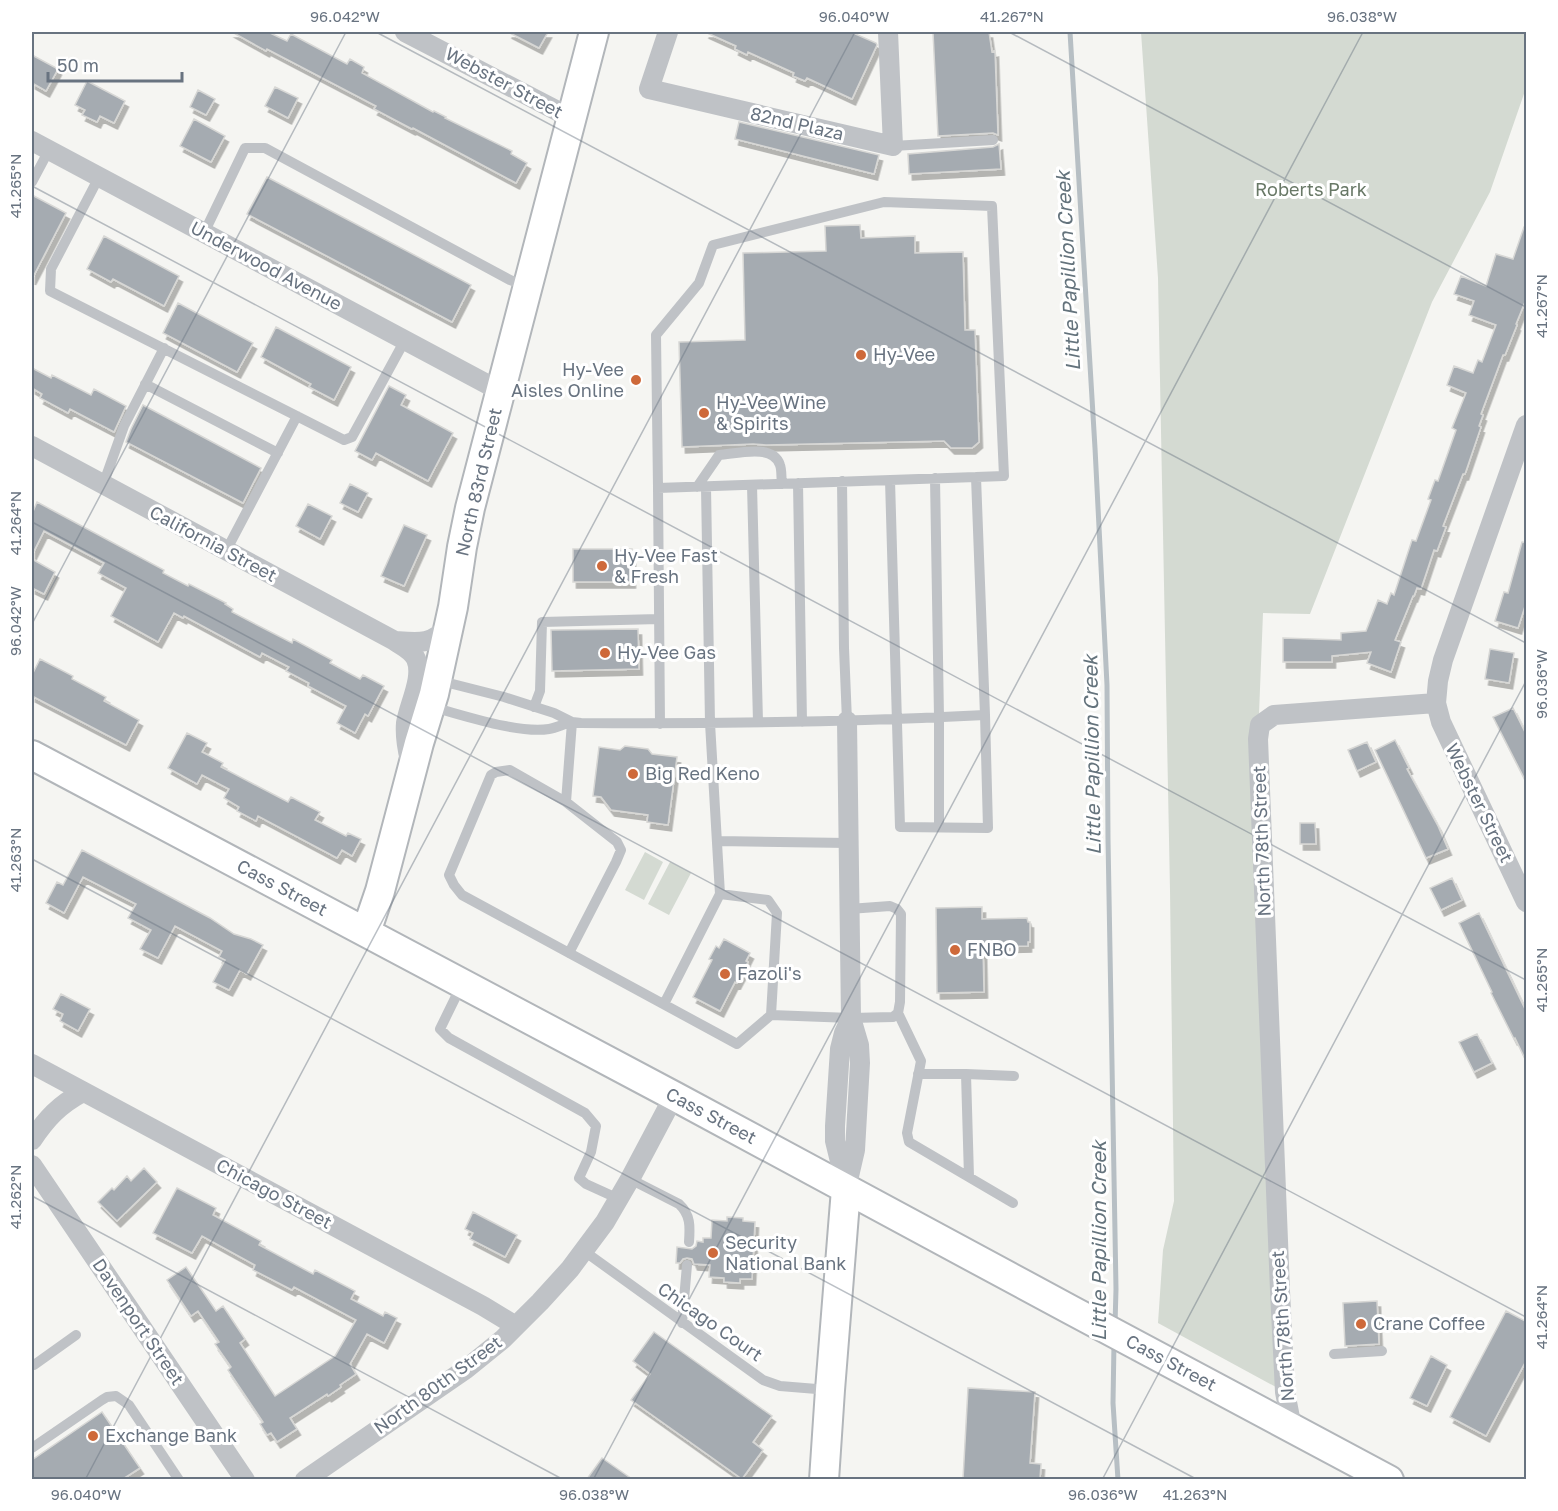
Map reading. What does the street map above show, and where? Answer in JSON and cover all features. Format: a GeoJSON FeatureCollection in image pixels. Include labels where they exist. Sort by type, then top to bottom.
{"type":"FeatureCollection","features":[{"type":"Feature","properties":{"kind":"main road","name":"North 83rd Street"},"geometry":{"type":"LineString","coordinates":[[366,932],[380,891],[434,693],[456,596],[466,526],[594,32]]}},
{"type":"Feature","properties":{"kind":"main road","name":"Cass Street"},"geometry":{"type":"LineString","coordinates":[[32,755],[1389,1479]]}},
{"type":"Feature","properties":{"kind":"main road"},"geometry":{"type":"LineString","coordinates":[[824,1479],[846,1189]]}},
{"type":"Feature","properties":{"kind":"street","name":"Webster Street"},"geometry":{"type":"LineString","coordinates":[[405,32],[571,118]]}},
{"type":"Feature","properties":{"kind":"street","name":"82nd Plaza"},"geometry":{"type":"LineString","coordinates":[[668,32],[649,89],[893,146]]}},
{"type":"Feature","properties":{"kind":"street"},"geometry":{"type":"LineString","coordinates":[[888,32],[893,146]]}},
{"type":"Feature","properties":{"kind":"street","name":"Underwood Avenue"},"geometry":{"type":"LineString","coordinates":[[40,146],[500,391]]}},
{"type":"Feature","properties":{"kind":"street"},"geometry":{"type":"LineString","coordinates":[[1436,703],[1443,660],[1527,425]]}},
{"type":"Feature","properties":{"kind":"street","name":"California Street"},"geometry":{"type":"LineString","coordinates":[[32,446],[408,649],[416,659],[419,673],[406,723],[407,748],[412,767]]}},
{"type":"Feature","properties":{"kind":"street","name":"California Street"},"geometry":{"type":"LineString","coordinates":[[395,640],[419,643],[431,641],[449,626]]}},
{"type":"Feature","properties":{"kind":"street","name":"Webster Street"},"geometry":{"type":"LineString","coordinates":[[1436,703],[1448,739],[1527,902]]}},
{"type":"Feature","properties":{"kind":"street","name":"North 78th Street"},"geometry":{"type":"LineString","coordinates":[[1292,1428],[1285,1392],[1280,1291],[1258,739],[1260,725],[1274,714],[1436,703]]}},
{"type":"Feature","properties":{"kind":"street"},"geometry":{"type":"LineString","coordinates":[[846,1189],[855,1150],[860,1063],[859,1045],[851,1018],[847,721]]}},
{"type":"Feature","properties":{"kind":"street","name":"Chicago Street"},"geometry":{"type":"LineString","coordinates":[[32,1064],[483,1306],[516,1326]]}},
{"type":"Feature","properties":{"kind":"street"},"geometry":{"type":"LineString","coordinates":[[32,1140],[55,1111],[65,1102],[83,1092]]}},
{"type":"Feature","properties":{"kind":"street","name":"North 80th Street"},"geometry":{"type":"LineString","coordinates":[[305,1479],[466,1369],[496,1345],[556,1285],[605,1222],[674,1096]]}},
{"type":"Feature","properties":{"kind":"street","name":"Davenport Street"},"geometry":{"type":"LineString","coordinates":[[32,1165],[245,1479]]}},
{"type":"Feature","properties":{"kind":"lane"},"geometry":{"type":"LineString","coordinates":[[893,146],[993,140]]}},
{"type":"Feature","properties":{"kind":"lane"},"geometry":{"type":"LineString","coordinates":[[32,182],[40,146]]}},
{"type":"Feature","properties":{"kind":"lane"},"geometry":{"type":"LineString","coordinates":[[204,233],[245,148],[265,148],[510,280],[528,286]]}},
{"type":"Feature","properties":{"kind":"lane"},"geometry":{"type":"LineString","coordinates":[[99,177],[51,269],[50,291],[345,440],[352,437],[405,340]]}},
{"type":"Feature","properties":{"kind":"lane"},"geometry":{"type":"LineString","coordinates":[[658,488],[1004,476],[992,206],[884,202],[713,245],[699,283],[656,335],[660,724]]}},
{"type":"Feature","properties":{"kind":"lane"},"geometry":{"type":"LineString","coordinates":[[103,485],[124,426],[164,348]]}},
{"type":"Feature","properties":{"kind":"lane"},"geometry":{"type":"LineString","coordinates":[[145,384],[278,453]]}},
{"type":"Feature","properties":{"kind":"lane"},"geometry":{"type":"LineString","coordinates":[[226,551],[297,416]]}},
{"type":"Feature","properties":{"kind":"lane"},"geometry":{"type":"LineString","coordinates":[[664,1004],[720,894],[710,723],[702,487],[719,455],[760,451],[772,454],[780,463],[782,484]]}},
{"type":"Feature","properties":{"kind":"lane"},"geometry":{"type":"LineString","coordinates":[[890,480],[900,827],[988,828],[976,477]]}},
{"type":"Feature","properties":{"kind":"lane"},"geometry":{"type":"LineString","coordinates":[[935,478],[939,827]]}},
{"type":"Feature","properties":{"kind":"lane"},"geometry":{"type":"LineString","coordinates":[[842,482],[847,721]]}},
{"type":"Feature","properties":{"kind":"lane"},"geometry":{"type":"LineString","coordinates":[[798,483],[802,722]]}},
{"type":"Feature","properties":{"kind":"lane"},"geometry":{"type":"LineString","coordinates":[[752,485],[758,722]]}},
{"type":"Feature","properties":{"kind":"lane"},"geometry":{"type":"LineString","coordinates":[[534,707],[540,691],[542,622],[659,619]]}},
{"type":"Feature","properties":{"kind":"lane"},"geometry":{"type":"LineString","coordinates":[[434,693],[499,724],[531,730],[549,729],[572,722],[660,724],[802,722],[985,715]]}},
{"type":"Feature","properties":{"kind":"lane"},"geometry":{"type":"LineString","coordinates":[[434,693],[504,697],[554,713],[572,722]]}},
{"type":"Feature","properties":{"kind":"lane"},"geometry":{"type":"LineString","coordinates":[[566,802],[572,722]]}},
{"type":"Feature","properties":{"kind":"lane"},"geometry":{"type":"LineString","coordinates":[[569,953],[621,850],[617,842],[566,802],[510,770],[496,772],[492,776],[449,875],[462,895],[569,953],[664,1004],[737,1044],[771,1015],[851,1018],[893,1017],[897,1013],[900,1002],[901,914],[890,906],[849,909]]}},
{"type":"Feature","properties":{"kind":"lane"},"geometry":{"type":"LineString","coordinates":[[717,842],[848,843]]}},
{"type":"Feature","properties":{"kind":"lane"},"geometry":{"type":"LineString","coordinates":[[720,894],[768,900],[777,913],[771,1015]]}},
{"type":"Feature","properties":{"kind":"lane"},"geometry":{"type":"LineString","coordinates":[[462,984],[440,1029],[449,1038],[585,1113],[596,1126],[591,1152],[579,1178],[586,1184],[619,1199]]}},
{"type":"Feature","properties":{"kind":"lane"},"geometry":{"type":"LineString","coordinates":[[897,1013],[921,1061],[907,1133],[909,1142],[1013,1203]]}},
{"type":"Feature","properties":{"kind":"lane"},"geometry":{"type":"LineString","coordinates":[[918,1074],[1014,1076]]}},
{"type":"Feature","properties":{"kind":"lane"},"geometry":{"type":"LineString","coordinates":[[966,1074],[969,1177]]}},
{"type":"Feature","properties":{"kind":"lane"},"geometry":{"type":"LineString","coordinates":[[630,1179],[679,1204],[684,1209],[689,1218],[689,1242]]}},
{"type":"Feature","properties":{"kind":"lane","name":"Chicago Court"},"geometry":{"type":"LineString","coordinates":[[584,1251],[769,1383],[830,1390]]}},
{"type":"Feature","properties":{"kind":"lane"},"geometry":{"type":"LineString","coordinates":[[682,1323],[687,1265]]}},
{"type":"Feature","properties":{"kind":"lane"},"geometry":{"type":"LineString","coordinates":[[32,1364],[34,1365],[76,1335]]}},
{"type":"Feature","properties":{"kind":"lane"},"geometry":{"type":"LineString","coordinates":[[1334,1354],[1382,1351]]}},
{"type":"Feature","properties":{"kind":"lane"},"geometry":{"type":"LineString","coordinates":[[32,1448],[107,1397],[116,1396],[129,1405],[180,1479]]}},
{"type":"Feature","properties":{"kind":"green space","name":"Roberts Park"},"geometry":{"type":"Polygon","coordinates":[[[1141,32],[1526,32],[1526,88],[1490,192],[1432,302],[1310,614],[1263,613],[1258,739],[1285,1392],[1158,1323],[1163,1250],[1174,1201],[1170,890],[1158,278],[1141,32]]]}},
{"type":"Feature","properties":{"kind":"green space"},"geometry":{"type":"Polygon","coordinates":[[[645,852],[663,862],[644,900],[625,890],[645,852]]]}},
{"type":"Feature","properties":{"kind":"green space"},"geometry":{"type":"Polygon","coordinates":[[[670,862],[691,873],[669,915],[648,904],[670,862]]]}},
{"type":"Feature","properties":{"kind":"building"},"geometry":{"type":"Polygon","coordinates":[[[232,32],[268,32],[287,41],[291,34],[347,64],[350,59],[364,67],[362,73],[433,112],[512,151],[511,154],[527,163],[516,183],[374,109],[376,106],[232,32]]]}},
{"type":"Feature","properties":{"kind":"building"},"geometry":{"type":"Polygon","coordinates":[[[508,32],[548,32],[539,48],[508,32]]]}},
{"type":"Feature","properties":{"kind":"building"},"geometry":{"type":"Polygon","coordinates":[[[705,32],[851,32],[877,45],[852,99],[807,78],[805,81],[793,76],[794,73],[748,52],[747,55],[735,49],[736,46],[705,32]]]}},
{"type":"Feature","properties":{"kind":"building"},"geometry":{"type":"Polygon","coordinates":[[[933,32],[989,32],[992,52],[995,51],[998,135],[993,133],[938,136],[933,32]]]}},
{"type":"Feature","properties":{"kind":"building"},"geometry":{"type":"Polygon","coordinates":[[[32,55],[58,69],[46,91],[32,83],[32,55]]]}},
{"type":"Feature","properties":{"kind":"building"},"geometry":{"type":"Polygon","coordinates":[[[87,81],[125,101],[114,123],[100,116],[97,122],[82,115],[85,110],[75,105],[87,81]]]}},
{"type":"Feature","properties":{"kind":"building"},"geometry":{"type":"Polygon","coordinates":[[[275,87],[298,98],[288,118],[265,106],[275,87]]]}},
{"type":"Feature","properties":{"kind":"building"},"geometry":{"type":"Polygon","coordinates":[[[198,90],[215,99],[206,115],[190,107],[198,90]]]}},
{"type":"Feature","properties":{"kind":"building"},"geometry":{"type":"Polygon","coordinates":[[[194,119],[225,136],[211,162],[180,146],[194,119]]]}},
{"type":"Feature","properties":{"kind":"building"},"geometry":{"type":"Polygon","coordinates":[[[739,122],[879,155],[874,174],[735,139],[739,122]]]}},
{"type":"Feature","properties":{"kind":"building"},"geometry":{"type":"Polygon","coordinates":[[[999,144],[1001,169],[909,174],[908,154],[993,147],[999,144]]]}},
{"type":"Feature","properties":{"kind":"building"},"geometry":{"type":"Polygon","coordinates":[[[267,177],[471,285],[452,322],[247,214],[267,177]]]}},
{"type":"Feature","properties":{"kind":"building"},"geometry":{"type":"Polygon","coordinates":[[[32,195],[66,213],[32,279],[32,195]]]}},
{"type":"Feature","properties":{"kind":"building","name":"Hy-Vee"},"geometry":{"type":"Polygon","coordinates":[[[860,225],[861,238],[915,236],[915,253],[963,252],[965,330],[975,330],[979,442],[972,448],[951,448],[944,441],[682,447],[679,342],[745,340],[743,253],[826,251],[825,226],[860,225]]]}},
{"type":"Feature","properties":{"kind":"building"},"geometry":{"type":"Polygon","coordinates":[[[1524,227],[1527,227],[1527,297],[1481,414],[1483,415],[1479,426],[1481,427],[1465,474],[1463,474],[1443,526],[1446,527],[1437,551],[1434,550],[1421,589],[1417,588],[1395,640],[1401,642],[1391,672],[1367,663],[1371,652],[1332,656],[1332,662],[1283,662],[1283,638],[1341,640],[1341,633],[1366,631],[1378,600],[1387,604],[1391,593],[1394,595],[1412,540],[1416,541],[1431,500],[1428,499],[1435,480],[1438,481],[1456,430],[1452,428],[1466,393],[1447,385],[1454,366],[1473,373],[1478,360],[1482,362],[1496,325],[1469,315],[1474,301],[1454,294],[1461,276],[1486,286],[1496,254],[1513,259],[1524,227]]]}},
{"type":"Feature","properties":{"kind":"building"},"geometry":{"type":"Polygon","coordinates":[[[104,236],[179,276],[164,306],[113,279],[111,282],[87,269],[104,236]]]}},
{"type":"Feature","properties":{"kind":"building"},"geometry":{"type":"Polygon","coordinates":[[[178,303],[253,343],[237,372],[163,333],[178,303]]]}},
{"type":"Feature","properties":{"kind":"building"},"geometry":{"type":"Polygon","coordinates":[[[276,327],[351,367],[334,400],[309,387],[311,384],[261,357],[276,327]]]}},
{"type":"Feature","properties":{"kind":"building"},"geometry":{"type":"Polygon","coordinates":[[[32,368],[51,378],[52,375],[91,395],[94,389],[126,406],[114,432],[70,409],[68,413],[40,398],[42,394],[32,388],[32,368]]]}},
{"type":"Feature","properties":{"kind":"building"},"geometry":{"type":"Polygon","coordinates":[[[389,386],[406,395],[401,405],[453,433],[428,481],[376,453],[372,460],[355,451],[389,386]]]}},
{"type":"Feature","properties":{"kind":"building"},"geometry":{"type":"Polygon","coordinates":[[[143,405],[261,468],[243,503],[126,442],[143,405]]]}},
{"type":"Feature","properties":{"kind":"building"},"geometry":{"type":"Polygon","coordinates":[[[350,484],[368,493],[358,512],[340,503],[350,484]]]}},
{"type":"Feature","properties":{"kind":"building"},"geometry":{"type":"Polygon","coordinates":[[[37,502],[164,570],[163,573],[226,603],[233,609],[232,612],[292,643],[293,639],[332,660],[330,663],[360,679],[363,675],[384,686],[368,716],[365,714],[355,733],[337,723],[346,706],[308,686],[309,683],[286,671],[289,667],[262,653],[260,657],[184,616],[183,618],[174,613],[158,642],[111,616],[126,588],[98,573],[104,563],[44,531],[32,555],[32,514],[37,502]]]}},
{"type":"Feature","properties":{"kind":"building"},"geometry":{"type":"Polygon","coordinates":[[[308,504],[332,516],[320,539],[296,526],[308,504]]]}},
{"type":"Feature","properties":{"kind":"building"},"geometry":{"type":"Polygon","coordinates":[[[404,525],[427,535],[404,586],[381,576],[404,525]]]}},
{"type":"Feature","properties":{"kind":"building"},"geometry":{"type":"Polygon","coordinates":[[[1522,542],[1527,543],[1527,600],[1518,628],[1495,621],[1504,592],[1508,593],[1522,542]]]}},
{"type":"Feature","properties":{"kind":"building","name":"Hy-Vee Fast & Fresh"},"geometry":{"type":"Polygon","coordinates":[[[573,549],[632,549],[632,582],[573,582],[573,549]]]}},
{"type":"Feature","properties":{"kind":"building"},"geometry":{"type":"Polygon","coordinates":[[[32,559],[55,572],[44,594],[32,588],[32,559]]]}},
{"type":"Feature","properties":{"kind":"building"},"geometry":{"type":"Polygon","coordinates":[[[638,629],[639,669],[552,671],[551,630],[638,629]]]}},
{"type":"Feature","properties":{"kind":"building"},"geometry":{"type":"Polygon","coordinates":[[[1490,649],[1514,653],[1509,683],[1485,679],[1490,649]]]}},
{"type":"Feature","properties":{"kind":"building"},"geometry":{"type":"Polygon","coordinates":[[[40,659],[73,676],[72,679],[106,697],[104,701],[139,720],[126,745],[32,696],[32,675],[40,659]]]}},
{"type":"Feature","properties":{"kind":"building"},"geometry":{"type":"Polygon","coordinates":[[[1513,708],[1527,736],[1527,784],[1493,717],[1513,708]]]}},
{"type":"Feature","properties":{"kind":"building"},"geometry":{"type":"Polygon","coordinates":[[[187,733],[207,743],[202,752],[223,763],[221,767],[288,802],[291,797],[320,812],[315,820],[346,836],[348,833],[361,839],[352,856],[342,850],[337,858],[258,816],[256,821],[237,811],[239,807],[224,798],[229,789],[202,775],[197,784],[168,768],[187,733]]]}},
{"type":"Feature","properties":{"kind":"building"},"geometry":{"type":"Polygon","coordinates":[[[1395,740],[1409,768],[1407,769],[1448,849],[1426,858],[1375,750],[1395,740]]]}},
{"type":"Feature","properties":{"kind":"building"},"geometry":{"type":"Polygon","coordinates":[[[1367,742],[1376,762],[1357,771],[1348,750],[1367,742]]]}},
{"type":"Feature","properties":{"kind":"building"},"geometry":{"type":"Polygon","coordinates":[[[625,746],[648,749],[652,754],[677,757],[668,825],[647,822],[648,815],[611,810],[601,797],[593,796],[599,747],[620,750],[625,746]]]}},
{"type":"Feature","properties":{"kind":"building"},"geometry":{"type":"Polygon","coordinates":[[[1300,823],[1315,823],[1316,844],[1300,844],[1300,823]]]}},
{"type":"Feature","properties":{"kind":"building"},"geometry":{"type":"Polygon","coordinates":[[[82,850],[210,918],[234,934],[263,945],[247,974],[240,970],[229,990],[213,982],[225,960],[219,957],[222,951],[175,926],[158,958],[140,949],[151,930],[128,918],[136,904],[83,877],[64,913],[46,903],[57,882],[63,885],[82,850]]]}},
{"type":"Feature","properties":{"kind":"building"},"geometry":{"type":"Polygon","coordinates":[[[1452,878],[1462,900],[1441,910],[1430,888],[1452,878]]]}},
{"type":"Feature","properties":{"kind":"building"},"geometry":{"type":"Polygon","coordinates":[[[982,907],[982,919],[1027,918],[1030,922],[1028,946],[983,947],[984,992],[937,993],[936,908],[982,907]]]}},
{"type":"Feature","properties":{"kind":"building"},"geometry":{"type":"Polygon","coordinates":[[[1479,913],[1527,1013],[1527,1063],[1459,923],[1479,913]]]}},
{"type":"Feature","properties":{"kind":"building"},"geometry":{"type":"Polygon","coordinates":[[[724,939],[750,953],[746,961],[748,962],[720,1011],[693,997],[712,960],[709,959],[716,946],[719,948],[724,939]]]}},
{"type":"Feature","properties":{"kind":"building"},"geometry":{"type":"Polygon","coordinates":[[[61,994],[90,1009],[78,1031],[60,1021],[63,1014],[53,1009],[61,994]]]}},
{"type":"Feature","properties":{"kind":"building"},"geometry":{"type":"Polygon","coordinates":[[[1477,1034],[1492,1063],[1474,1072],[1459,1042],[1477,1034]]]}},
{"type":"Feature","properties":{"kind":"building"},"geometry":{"type":"Polygon","coordinates":[[[144,1168],[157,1182],[117,1221],[98,1202],[127,1176],[131,1181],[144,1168]]]}},
{"type":"Feature","properties":{"kind":"building"},"geometry":{"type":"Polygon","coordinates":[[[177,1188],[216,1208],[213,1215],[261,1241],[259,1245],[313,1274],[315,1270],[355,1291],[351,1299],[383,1316],[385,1312],[397,1318],[384,1343],[367,1334],[350,1364],[356,1374],[328,1396],[327,1394],[290,1418],[297,1429],[277,1442],[271,1433],[267,1435],[260,1424],[263,1422],[228,1370],[231,1367],[215,1344],[219,1342],[198,1311],[191,1316],[167,1280],[186,1267],[216,1311],[223,1306],[245,1339],[240,1343],[275,1396],[335,1356],[356,1320],[294,1287],[292,1290],[253,1270],[255,1265],[202,1236],[192,1253],[153,1233],[177,1188]]]}},
{"type":"Feature","properties":{"kind":"building"},"geometry":{"type":"Polygon","coordinates":[[[473,1212],[517,1235],[505,1257],[470,1239],[473,1233],[465,1229],[473,1212]]]}},
{"type":"Feature","properties":{"kind":"building","name":"Security National Bank"},"geometry":{"type":"Polygon","coordinates":[[[727,1217],[743,1218],[743,1221],[755,1222],[752,1279],[740,1279],[740,1283],[724,1282],[724,1278],[709,1277],[710,1265],[694,1264],[692,1259],[687,1258],[676,1263],[677,1247],[692,1249],[696,1246],[697,1241],[703,1242],[703,1238],[711,1238],[712,1220],[727,1221],[727,1217]]]}},
{"type":"Feature","properties":{"kind":"building","name":"Crane Coffee"},"geometry":{"type":"Polygon","coordinates":[[[1377,1301],[1379,1344],[1345,1346],[1343,1303],[1377,1301]]]}},
{"type":"Feature","properties":{"kind":"building"},"geometry":{"type":"Polygon","coordinates":[[[1506,1311],[1527,1322],[1527,1359],[1486,1436],[1450,1417],[1506,1311]]]}},
{"type":"Feature","properties":{"kind":"building"},"geometry":{"type":"Polygon","coordinates":[[[654,1332],[772,1416],[753,1442],[763,1450],[742,1479],[631,1400],[650,1374],[633,1361],[654,1332]]]}},
{"type":"Feature","properties":{"kind":"building"},"geometry":{"type":"Polygon","coordinates":[[[1431,1356],[1447,1365],[1427,1406],[1410,1398],[1431,1356]]]}},
{"type":"Feature","properties":{"kind":"building"},"geometry":{"type":"Polygon","coordinates":[[[968,1388],[1035,1392],[1030,1463],[1041,1464],[1040,1479],[963,1479],[968,1388]]]}},
{"type":"Feature","properties":{"kind":"building","name":"Exchange Bank"},"geometry":{"type":"Polygon","coordinates":[[[102,1412],[140,1468],[123,1479],[32,1479],[32,1460],[102,1412]]]}},
{"type":"Feature","properties":{"kind":"building"},"geometry":{"type":"Polygon","coordinates":[[[602,1458],[632,1479],[587,1479],[602,1458]]]}},
{"type":"Feature","properties":{"kind":"waterway","name":"Little Papillion Creek"},"geometry":{"type":"LineString","coordinates":[[1070,32],[1107,685],[1115,1325]]}},
{"type":"Feature","properties":{"kind":"waterway","name":"Little Papillion Creek"},"geometry":{"type":"LineString","coordinates":[[1114,1343],[1113,1403],[1118,1480]]}},
{"type":"Feature","properties":{"kind":"place","name":"Hy-Vee"},"geometry":{"type":"Point","coordinates":[861,355]}},
{"type":"Feature","properties":{"kind":"place","name":"Hy-Vee Aisles Online"},"geometry":{"type":"Point","coordinates":[636,380]}},
{"type":"Feature","properties":{"kind":"place","name":"Hy-Vee Wine & Spirits"},"geometry":{"type":"Point","coordinates":[704,413]}},
{"type":"Feature","properties":{"kind":"place","name":"Hy-Vee Fast & Fresh"},"geometry":{"type":"Point","coordinates":[602,566]}},
{"type":"Feature","properties":{"kind":"place","name":"Hy-Vee Gas"},"geometry":{"type":"Point","coordinates":[605,653]}},
{"type":"Feature","properties":{"kind":"place","name":"Big Red Keno"},"geometry":{"type":"Point","coordinates":[633,774]}},
{"type":"Feature","properties":{"kind":"place","name":"FNBO"},"geometry":{"type":"Point","coordinates":[955,950]}},
{"type":"Feature","properties":{"kind":"place","name":"Fazoli's"},"geometry":{"type":"Point","coordinates":[725,974]}},
{"type":"Feature","properties":{"kind":"place","name":"Security National Bank"},"geometry":{"type":"Point","coordinates":[713,1253]}},
{"type":"Feature","properties":{"kind":"place","name":"Crane Coffee"},"geometry":{"type":"Point","coordinates":[1361,1324]}},
{"type":"Feature","properties":{"kind":"place","name":"Exchange Bank"},"geometry":{"type":"Point","coordinates":[93,1436]}}]}
